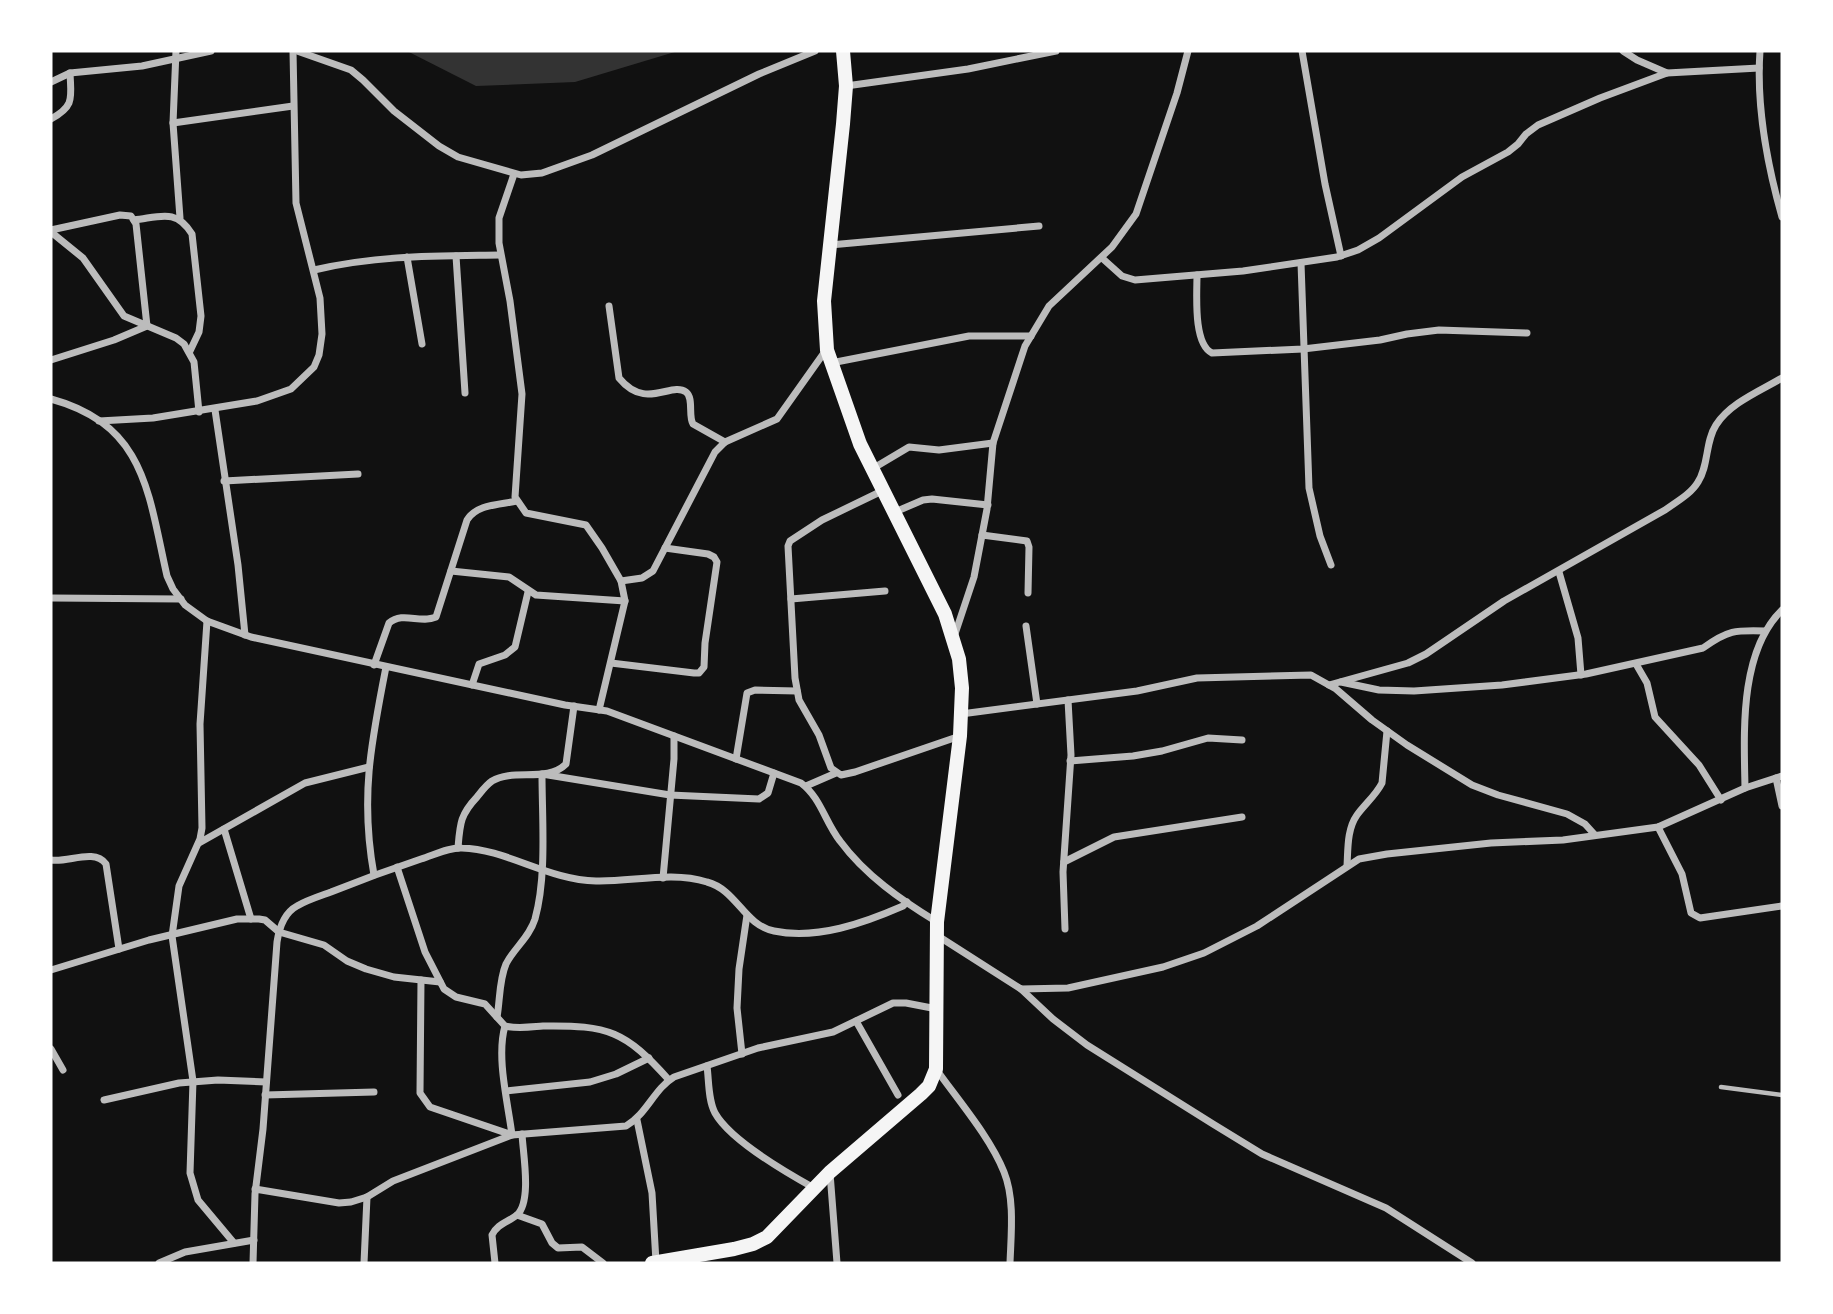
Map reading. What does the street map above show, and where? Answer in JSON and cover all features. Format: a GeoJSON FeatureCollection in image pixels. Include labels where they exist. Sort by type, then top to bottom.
{"type":"FeatureCollection","features":[{"type":"Feature","properties":{"kind":"highway"},"geometry":{"type":"LineString","coordinates":[[654,1263],[752,1244],[767,1237],[830,1172],[921,1094],[929,1086],[936,1069],[937,929],[960,736],[959,659],[945,614],[860,444],[829,356],[824,301],[846,86],[843,51]]}},
{"type":"Feature","properties":{"kind":"street"},"geometry":{"type":"LineString","coordinates":[[176,51],[173,123],[180,218],[195,242],[201,316],[199,332],[190,351]]}},
{"type":"Feature","properties":{"kind":"street"},"geometry":{"type":"LineString","coordinates":[[53,78],[70,73],[142,66],[211,51]]}},
{"type":"Feature","properties":{"kind":"street"},"geometry":{"type":"LineString","coordinates":[[99,421],[153,418],[215,410],[277,396],[291,389],[314,367],[322,334],[320,298],[296,203],[293,106],[295,51],[351,70],[394,111],[439,146],[458,157],[514,174],[542,173],[592,155],[759,74],[815,51]]}},
{"type":"Feature","properties":{"kind":"street"},"geometry":{"type":"LineString","coordinates":[[1008,51],[1009,61]]}},
{"type":"Feature","properties":{"kind":"street"},"geometry":{"type":"LineString","coordinates":[[846,86],[946,72],[1056,51]]}},
{"type":"Feature","properties":{"kind":"street"},"geometry":{"type":"LineString","coordinates":[[954,638],[974,576],[988,505],[993,443],[1010,388],[1031,336],[1049,306],[1102,258],[1121,237],[1136,214],[1180,84],[1188,51]]}},
{"type":"Feature","properties":{"kind":"street"},"geometry":{"type":"LineString","coordinates":[[1302,51],[1325,184],[1341,256]]}},
{"type":"Feature","properties":{"kind":"street"},"geometry":{"type":"LineString","coordinates":[[1623,51],[1644,64],[1667,73]]}},
{"type":"Feature","properties":{"kind":"street"},"geometry":{"type":"LineString","coordinates":[[1760,51],[1762,118],[1782,218]]}},
{"type":"Feature","properties":{"kind":"street"},"geometry":{"type":"LineString","coordinates":[[1102,258],[1122,276],[1135,280],[1243,271],[1341,256],[1379,238],[1462,177],[1507,152],[1538,125],[1667,73],[1759,68]]}},
{"type":"Feature","properties":{"kind":"street"},"geometry":{"type":"LineString","coordinates":[[51,119],[62,113],[71,100],[70,73]]}},
{"type":"Feature","properties":{"kind":"street"},"geometry":{"type":"LineString","coordinates":[[173,123],[293,106]]}},
{"type":"Feature","properties":{"kind":"street"},"geometry":{"type":"LineString","coordinates":[[514,174],[499,218],[500,255],[510,301],[522,394],[514,488],[517,501],[526,513],[586,525],[603,548],[621,581],[625,601],[599,710]]}},
{"type":"Feature","properties":{"kind":"street"},"geometry":{"type":"LineString","coordinates":[[51,231],[120,215],[127,215],[134,220],[172,216],[180,218]]}},
{"type":"Feature","properties":{"kind":"street"},"geometry":{"type":"LineString","coordinates":[[134,220],[147,326]]}},
{"type":"Feature","properties":{"kind":"street"},"geometry":{"type":"LineString","coordinates":[[830,245],[1039,226]]}},
{"type":"Feature","properties":{"kind":"street"},"geometry":{"type":"LineString","coordinates":[[51,231],[88,263],[120,312],[130,320],[176,338],[190,351],[194,362],[199,412]]}},
{"type":"Feature","properties":{"kind":"street"},"geometry":{"type":"LineString","coordinates":[[314,270],[355,260],[500,255]]}},
{"type":"Feature","properties":{"kind":"street"},"geometry":{"type":"LineString","coordinates":[[456,256],[465,393]]}},
{"type":"Feature","properties":{"kind":"street"},"geometry":{"type":"LineString","coordinates":[[407,257],[422,344]]}},
{"type":"Feature","properties":{"kind":"street"},"geometry":{"type":"LineString","coordinates":[[1301,263],[1309,488],[1320,536],[1331,565]]}},
{"type":"Feature","properties":{"kind":"street"},"geometry":{"type":"LineString","coordinates":[[1197,275],[1199,335],[1206,350],[1212,353],[1303,349],[1380,340],[1421,331],[1527,332]]}},
{"type":"Feature","properties":{"kind":"street"},"geometry":{"type":"LineString","coordinates":[[609,306],[619,378],[624,384],[642,394],[653,395],[678,390],[686,392],[694,424],[725,442]]}},
{"type":"Feature","properties":{"kind":"street"},"geometry":{"type":"LineString","coordinates":[[51,360],[94,347],[147,326]]}},
{"type":"Feature","properties":{"kind":"street"},"geometry":{"type":"LineString","coordinates":[[621,581],[648,576],[653,571],[715,452],[725,442],[777,419],[829,356],[969,336],[1031,336]]}},
{"type":"Feature","properties":{"kind":"street"},"geometry":{"type":"LineString","coordinates":[[1329,685],[1408,663],[1426,654],[1504,601],[1665,510],[1700,481],[1708,440],[1723,415],[1782,378]]}},
{"type":"Feature","properties":{"kind":"street"},"geometry":{"type":"LineString","coordinates":[[51,399],[99,421],[121,439],[137,461],[167,576],[185,605],[207,621],[245,635],[374,665],[599,710],[806,786],[818,800],[840,842],[864,869],[937,929],[1021,989],[1053,1019],[1087,1045],[1262,1154],[1386,1208],[1472,1263]]}},
{"type":"Feature","properties":{"kind":"street"},"geometry":{"type":"LineString","coordinates":[[215,410],[238,565],[245,635]]}},
{"type":"Feature","properties":{"kind":"street"},"geometry":{"type":"LineString","coordinates":[[871,469],[909,447],[939,450],[993,443]]}},
{"type":"Feature","properties":{"kind":"street"},"geometry":{"type":"LineString","coordinates":[[224,481],[358,474]]}},
{"type":"Feature","properties":{"kind":"street"},"geometry":{"type":"LineString","coordinates":[[882,491],[822,520],[790,541],[787,550],[799,700],[819,735],[831,768],[841,775],[960,736]]}},
{"type":"Feature","properties":{"kind":"street"},"geometry":{"type":"LineString","coordinates":[[895,512],[932,499],[988,505]]}},
{"type":"Feature","properties":{"kind":"street"},"geometry":{"type":"LineString","coordinates":[[374,665],[392,620],[403,617],[429,620],[436,617],[471,513],[484,507],[517,501]]}},
{"type":"Feature","properties":{"kind":"street"},"geometry":{"type":"LineString","coordinates":[[982,536],[1027,541],[1028,593]]}},
{"type":"Feature","properties":{"kind":"street"},"geometry":{"type":"LineString","coordinates":[[611,663],[694,673],[699,673],[704,667],[717,562],[714,556],[708,554],[666,548]]}},
{"type":"Feature","properties":{"kind":"street"},"geometry":{"type":"LineString","coordinates":[[452,571],[509,577],[528,592],[552,597],[625,601]]}},
{"type":"Feature","properties":{"kind":"street"},"geometry":{"type":"LineString","coordinates":[[1559,572],[1578,638],[1581,675]]}},
{"type":"Feature","properties":{"kind":"street"},"geometry":{"type":"LineString","coordinates":[[791,599],[885,591]]}},
{"type":"Feature","properties":{"kind":"street"},"geometry":{"type":"LineString","coordinates":[[472,685],[479,664],[505,655],[514,647],[528,592]]}},
{"type":"Feature","properties":{"kind":"street"},"geometry":{"type":"LineString","coordinates":[[51,598],[181,599]]}},
{"type":"Feature","properties":{"kind":"street"},"geometry":{"type":"LineString","coordinates":[[1745,788],[1745,709],[1754,663],[1765,631],[1782,610]]}},
{"type":"Feature","properties":{"kind":"street"},"geometry":{"type":"LineString","coordinates":[[207,621],[200,724],[202,828],[179,886],[172,936],[193,1082],[190,1150],[193,1188],[198,1200],[234,1243]]}},
{"type":"Feature","properties":{"kind":"street"},"geometry":{"type":"LineString","coordinates":[[1026,626],[1037,704]]}},
{"type":"Feature","properties":{"kind":"street"},"geometry":{"type":"LineString","coordinates":[[1340,682],[1379,690],[1415,691],[1502,685],[1581,675],[1636,664],[1703,648],[1726,632],[1765,631]]}},
{"type":"Feature","properties":{"kind":"street"},"geometry":{"type":"LineString","coordinates":[[1636,664],[1647,683],[1655,717],[1699,765],[1721,800]]}},
{"type":"Feature","properties":{"kind":"street"},"geometry":{"type":"LineString","coordinates":[[374,875],[367,838],[366,808],[369,767],[386,667]]}},
{"type":"Feature","properties":{"kind":"street"},"geometry":{"type":"LineString","coordinates":[[961,714],[1137,691],[1215,676],[1311,675],[1329,685],[1387,730],[1472,785],[1497,795],[1567,814],[1585,824],[1595,835]]}},
{"type":"Feature","properties":{"kind":"street"},"geometry":{"type":"LineString","coordinates":[[736,759],[747,693],[755,690],[797,691]]}},
{"type":"Feature","properties":{"kind":"street"},"geometry":{"type":"LineString","coordinates":[[1065,929],[1064,862],[1070,761],[1068,700]]}},
{"type":"Feature","properties":{"kind":"street"},"geometry":{"type":"LineString","coordinates":[[458,848],[460,821],[464,811],[494,780],[542,774],[561,769],[566,764],[574,706]]}},
{"type":"Feature","properties":{"kind":"street"},"geometry":{"type":"LineString","coordinates":[[1347,866],[1349,840],[1355,818],[1382,783],[1387,730]]}},
{"type":"Feature","properties":{"kind":"street"},"geometry":{"type":"LineString","coordinates":[[663,878],[674,736]]}},
{"type":"Feature","properties":{"kind":"street"},"geometry":{"type":"LineString","coordinates":[[1070,761],[1142,754],[1208,738],[1242,740]]}},
{"type":"Feature","properties":{"kind":"street"},"geometry":{"type":"LineString","coordinates":[[197,844],[305,783],[369,767]]}},
{"type":"Feature","properties":{"kind":"street"},"geometry":{"type":"LineString","coordinates":[[806,786],[836,772]]}},
{"type":"Feature","properties":{"kind":"street"},"geometry":{"type":"LineString","coordinates":[[542,774],[670,795],[759,799],[768,793],[774,773]]}},
{"type":"Feature","properties":{"kind":"street"},"geometry":{"type":"LineString","coordinates":[[497,1017],[503,972],[511,956],[526,939],[535,920],[541,871],[542,774]]}},
{"type":"Feature","properties":{"kind":"street"},"geometry":{"type":"LineString","coordinates":[[1021,989],[1068,988],[1163,967],[1204,953],[1257,926],[1359,859],[1491,843],[1563,840],[1658,827],[1745,788],[1779,777],[1782,806]]}},
{"type":"Feature","properties":{"kind":"street"},"geometry":{"type":"LineString","coordinates":[[1064,862],[1114,838],[1242,817]]}},
{"type":"Feature","properties":{"kind":"street"},"geometry":{"type":"LineString","coordinates":[[1658,827],[1682,874],[1691,914],[1700,918],[1782,906]]}},
{"type":"Feature","properties":{"kind":"street"},"geometry":{"type":"LineString","coordinates":[[224,829],[251,919]]}},
{"type":"Feature","properties":{"kind":"street"},"geometry":{"type":"LineString","coordinates":[[253,1263],[256,1189],[279,932],[288,913],[296,906],[374,875],[458,848],[499,856],[573,879],[597,881],[663,878],[704,881],[720,886],[733,896],[747,915],[772,931],[799,933],[856,926],[903,906],[906,902]]}},
{"type":"Feature","properties":{"kind":"street"},"geometry":{"type":"LineString","coordinates":[[51,860],[93,856],[102,859],[106,864],[119,949]]}},
{"type":"Feature","properties":{"kind":"street"},"geometry":{"type":"LineString","coordinates":[[397,867],[425,952],[444,989],[456,997],[485,1004],[505,1026],[580,1027],[603,1030],[622,1037],[649,1058],[669,1080]]}},
{"type":"Feature","properties":{"kind":"street"},"geometry":{"type":"LineString","coordinates":[[742,1054],[737,1009],[738,969],[747,915]]}},
{"type":"Feature","properties":{"kind":"street"},"geometry":{"type":"LineString","coordinates":[[51,970],[119,949],[237,919],[251,919],[265,920],[279,932],[324,945],[347,961],[366,969],[394,977],[440,982]]}},
{"type":"Feature","properties":{"kind":"street"},"geometry":{"type":"LineString","coordinates":[[421,980],[420,1093],[430,1107],[512,1135]]}},
{"type":"Feature","properties":{"kind":"street"},"geometry":{"type":"LineString","coordinates":[[256,1189],[339,1203],[351,1202],[393,1181],[512,1135],[626,1126],[637,1120],[669,1080],[742,1054],[833,1032],[893,1003],[937,1009]]}},
{"type":"Feature","properties":{"kind":"street"},"geometry":{"type":"LineString","coordinates":[[856,1021],[898,1095]]}},
{"type":"Feature","properties":{"kind":"street"},"geometry":{"type":"LineString","coordinates":[[505,1026],[502,1044],[512,1135]]}},
{"type":"Feature","properties":{"kind":"street"},"geometry":{"type":"LineString","coordinates":[[51,1049],[63,1070]]}},
{"type":"Feature","properties":{"kind":"street"},"geometry":{"type":"LineString","coordinates":[[506,1091],[590,1082],[617,1074],[649,1058]]}},
{"type":"Feature","properties":{"kind":"street"},"geometry":{"type":"LineString","coordinates":[[707,1066],[716,1116],[763,1158],[814,1188]]}},
{"type":"Feature","properties":{"kind":"street"},"geometry":{"type":"LineString","coordinates":[[936,1069],[978,1128],[1004,1172],[1009,1200],[1010,1263]]}},
{"type":"Feature","properties":{"kind":"street"},"geometry":{"type":"LineString","coordinates":[[104,1100],[179,1083],[218,1080],[266,1082]]}},
{"type":"Feature","properties":{"kind":"street"},"geometry":{"type":"LineString","coordinates":[[265,1095],[374,1092]]}},
{"type":"Feature","properties":{"kind":"street"},"geometry":{"type":"LineString","coordinates":[[637,1120],[652,1193],[654,1263]]}},
{"type":"Feature","properties":{"kind":"street"},"geometry":{"type":"LineString","coordinates":[[495,1263],[493,1230],[517,1215],[526,1198],[522,1134]]}},
{"type":"Feature","properties":{"kind":"street"},"geometry":{"type":"LineString","coordinates":[[830,1172],[837,1263]]}},
{"type":"Feature","properties":{"kind":"street"},"geometry":{"type":"LineString","coordinates":[[365,1263],[367,1196]]}},
{"type":"Feature","properties":{"kind":"street"},"geometry":{"type":"LineString","coordinates":[[517,1215],[542,1224],[552,1243],[558,1248],[582,1247],[603,1263]]}},
{"type":"Feature","properties":{"kind":"street"},"geometry":{"type":"LineString","coordinates":[[159,1263],[185,1252],[254,1240]]}},
{"type":"Feature","properties":{"kind":"lane"},"geometry":{"type":"LineString","coordinates":[[1721,1087],[1782,1095]]}},
{"type":"Feature","properties":{"kind":"shaded area"},"geometry":{"type":"Polygon","coordinates":[[[407,51],[678,51],[575,82],[476,86],[407,51]]]}}]}
